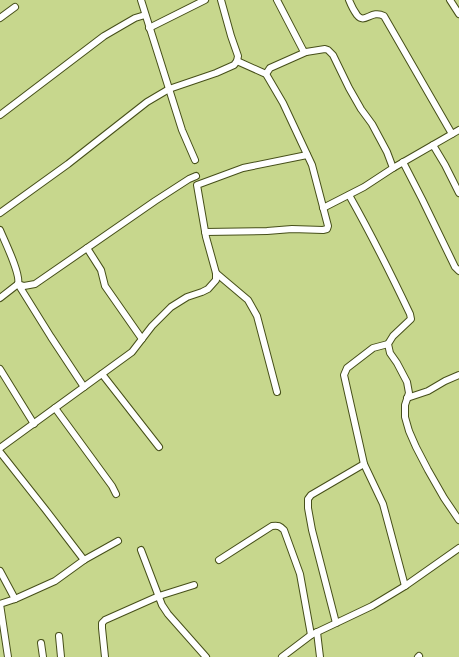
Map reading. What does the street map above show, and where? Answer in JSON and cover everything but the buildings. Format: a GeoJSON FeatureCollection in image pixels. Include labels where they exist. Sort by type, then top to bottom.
{"type":"FeatureCollection","features":[{"type":"Feature","properties":{"kind":"street"},"geometry":{"type":"LineString","coordinates":[[141,0],[182,130],[195,160]]}},
{"type":"Feature","properties":{"kind":"street"},"geometry":{"type":"LineString","coordinates":[[149,28],[194,3],[205,0]]}},
{"type":"Feature","properties":{"kind":"street"},"geometry":{"type":"LineString","coordinates":[[0,213],[68,164],[146,102],[169,89],[216,73],[234,65],[238,56],[220,0]]}},
{"type":"Feature","properties":{"kind":"street"},"geometry":{"type":"LineString","coordinates":[[277,0],[302,49],[306,52]]}},
{"type":"Feature","properties":{"kind":"street"},"geometry":{"type":"LineString","coordinates":[[349,0],[358,16],[362,18],[366,18],[373,14],[384,16],[452,134]]}},
{"type":"Feature","properties":{"kind":"street"},"geometry":{"type":"LineString","coordinates":[[450,0],[459,14]]}},
{"type":"Feature","properties":{"kind":"street"},"geometry":{"type":"LineString","coordinates":[[0,18],[15,7]]}},
{"type":"Feature","properties":{"kind":"street"},"geometry":{"type":"LineString","coordinates":[[0,115],[104,36],[135,18],[145,15]]}},
{"type":"Feature","properties":{"kind":"street"},"geometry":{"type":"LineString","coordinates":[[266,74],[270,68],[306,52],[325,49],[328,50],[333,56],[361,109],[372,124],[393,168]]}},
{"type":"Feature","properties":{"kind":"street"},"geometry":{"type":"LineString","coordinates":[[205,232],[292,229],[325,230],[328,226],[312,165],[266,74],[236,61]]}},
{"type":"Feature","properties":{"kind":"street"},"geometry":{"type":"LineString","coordinates":[[324,208],[364,187],[403,162],[459,130]]}},
{"type":"Feature","properties":{"kind":"street"},"geometry":{"type":"LineString","coordinates":[[433,146],[459,194]]}},
{"type":"Feature","properties":{"kind":"street"},"geometry":{"type":"LineString","coordinates":[[0,448],[132,352],[152,326],[171,307],[187,297],[208,289],[216,280],[216,273],[205,232],[197,185],[243,168],[307,155]]}},
{"type":"Feature","properties":{"kind":"street"},"geometry":{"type":"LineString","coordinates":[[403,162],[459,271]]}},
{"type":"Feature","properties":{"kind":"street"},"geometry":{"type":"LineString","coordinates":[[18,284],[30,286],[35,284],[155,201],[196,176]]}},
{"type":"Feature","properties":{"kind":"street"},"geometry":{"type":"LineString","coordinates":[[348,195],[362,218],[410,314],[411,319],[392,336],[388,344],[390,353],[407,382],[409,393],[405,405],[405,417],[414,442],[440,491],[459,520]]}},
{"type":"Feature","properties":{"kind":"street"},"geometry":{"type":"LineString","coordinates":[[0,230],[16,270],[19,280],[18,284],[84,387]]}},
{"type":"Feature","properties":{"kind":"street"},"geometry":{"type":"LineString","coordinates":[[87,248],[101,270],[105,286],[142,339]]}},
{"type":"Feature","properties":{"kind":"street"},"geometry":{"type":"LineString","coordinates":[[216,273],[248,300],[258,316],[277,392]]}},
{"type":"Feature","properties":{"kind":"street"},"geometry":{"type":"LineString","coordinates":[[0,298],[18,284]]}},
{"type":"Feature","properties":{"kind":"street"},"geometry":{"type":"LineString","coordinates":[[388,344],[373,348],[347,368],[344,375],[364,464],[383,504],[405,586]]}},
{"type":"Feature","properties":{"kind":"street"},"geometry":{"type":"LineString","coordinates":[[0,369],[34,424]]}},
{"type":"Feature","properties":{"kind":"street"},"geometry":{"type":"LineString","coordinates":[[102,374],[158,447]]}},
{"type":"Feature","properties":{"kind":"street"},"geometry":{"type":"LineString","coordinates":[[407,398],[428,391],[459,375]]}},
{"type":"Feature","properties":{"kind":"street"},"geometry":{"type":"LineString","coordinates":[[56,408],[112,486],[116,494]]}},
{"type":"Feature","properties":{"kind":"street"},"geometry":{"type":"LineString","coordinates":[[0,452],[84,560]]}},
{"type":"Feature","properties":{"kind":"street"},"geometry":{"type":"LineString","coordinates":[[336,623],[312,530],[308,499],[311,495],[364,464]]}},
{"type":"Feature","properties":{"kind":"street"},"geometry":{"type":"LineString","coordinates":[[219,560],[272,526],[280,526],[284,530],[300,574],[320,657]]}},
{"type":"Feature","properties":{"kind":"street"},"geometry":{"type":"LineString","coordinates":[[8,657],[0,604],[15,600],[55,581],[84,560],[118,541]]}},
{"type":"Feature","properties":{"kind":"street"},"geometry":{"type":"LineString","coordinates":[[282,657],[314,634],[372,606],[405,586],[459,548]]}},
{"type":"Feature","properties":{"kind":"street"},"geometry":{"type":"LineString","coordinates":[[141,550],[162,605],[168,614],[206,657]]}},
{"type":"Feature","properties":{"kind":"street"},"geometry":{"type":"LineString","coordinates":[[0,571],[15,600]]}},
{"type":"Feature","properties":{"kind":"street"},"geometry":{"type":"LineString","coordinates":[[105,657],[102,623],[105,620],[159,596],[194,585]]}},
{"type":"Feature","properties":{"kind":"street"},"geometry":{"type":"LineString","coordinates":[[59,636],[61,657]]}},
{"type":"Feature","properties":{"kind":"street"},"geometry":{"type":"LineString","coordinates":[[42,643],[43,657]]}}]}
